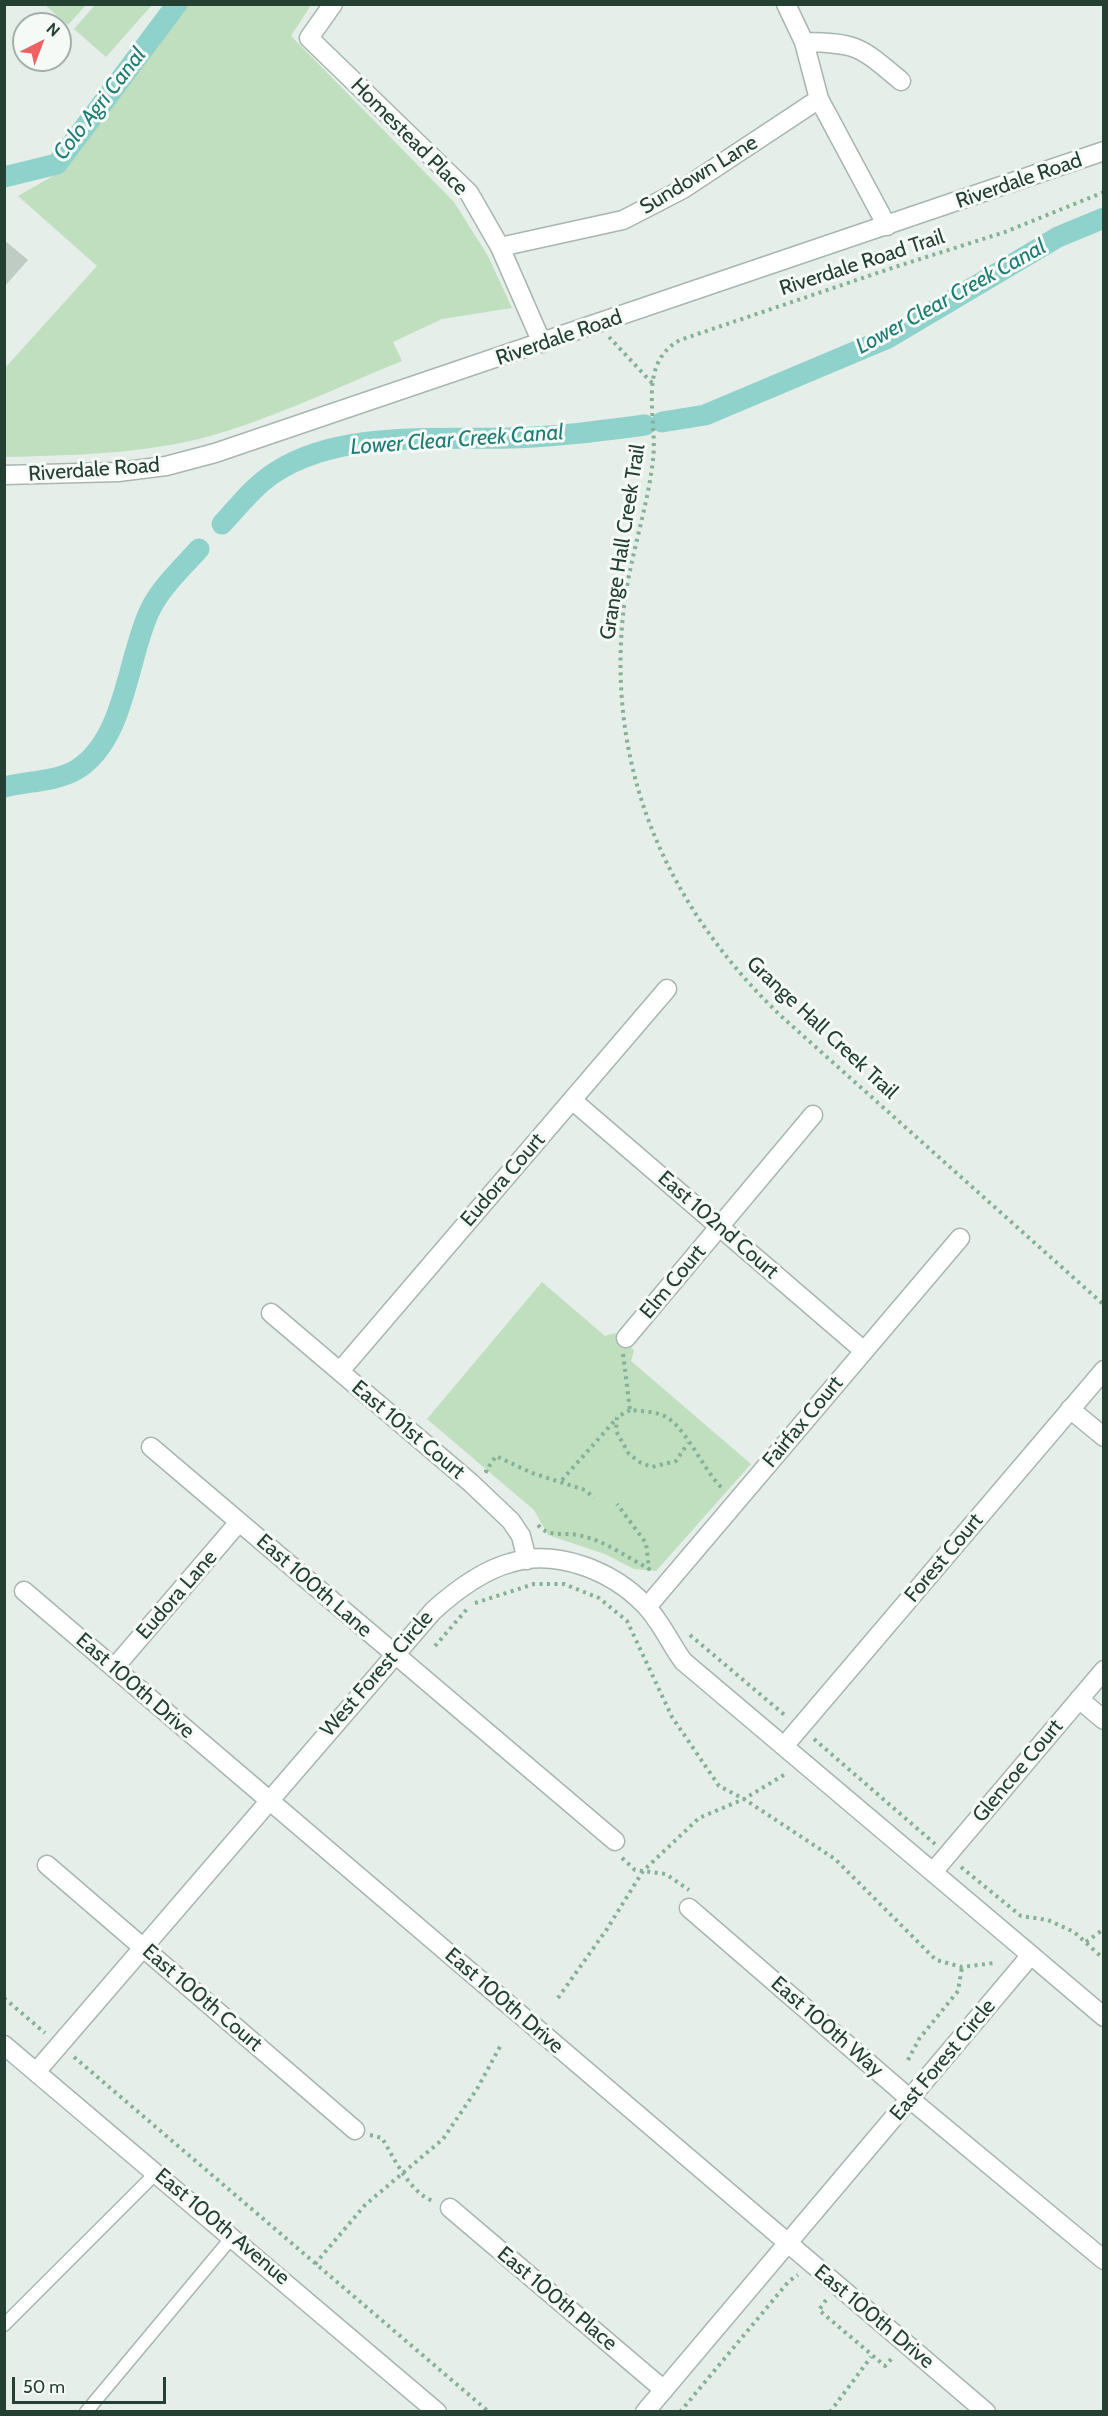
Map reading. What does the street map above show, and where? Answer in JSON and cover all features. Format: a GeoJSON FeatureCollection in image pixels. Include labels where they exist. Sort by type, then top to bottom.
{"type":"FeatureCollection","features":[{"type":"Feature","properties":{"kind":"street","name":"Homestead Place"},"geometry":{"type":"LineString","coordinates":[[333,4],[309,38],[469,193],[500,247],[542,344]]}},
{"type":"Feature","properties":{"kind":"street"},"geometry":{"type":"LineString","coordinates":[[786,4],[804,42],[819,99],[887,226]]}},
{"type":"Feature","properties":{"kind":"street"},"geometry":{"type":"LineString","coordinates":[[804,42],[843,43],[864,50],[901,81]]}},
{"type":"Feature","properties":{"kind":"street","name":"Sundown Lane"},"geometry":{"type":"LineString","coordinates":[[500,247],[623,220],[683,189],[819,99]]}},
{"type":"Feature","properties":{"kind":"street","name":"Riverdale Road"},"geometry":{"type":"LineString","coordinates":[[4,475],[118,472],[166,466],[290,429],[1104,152]]}},
{"type":"Feature","properties":{"kind":"street","name":"Eudora Court"},"geometry":{"type":"LineString","coordinates":[[340,1371],[667,989]]}},
{"type":"Feature","properties":{"kind":"street","name":"East 102nd Court"},"geometry":{"type":"LineString","coordinates":[[572,1100],[864,1351]]}},
{"type":"Feature","properties":{"kind":"street","name":"Elm Court"},"geometry":{"type":"LineString","coordinates":[[626,1338],[813,1115]]}},
{"type":"Feature","properties":{"kind":"street","name":"Fairfax Court"},"geometry":{"type":"LineString","coordinates":[[647,1606],[960,1238]]}},
{"type":"Feature","properties":{"kind":"street","name":"East 101st Court"},"geometry":{"type":"LineString","coordinates":[[271,1313],[471,1483],[511,1521],[520,1536],[527,1560]]}},
{"type":"Feature","properties":{"kind":"street","name":"Forest Court"},"geometry":{"type":"LineString","coordinates":[[785,1745],[1104,1370]]}},
{"type":"Feature","properties":{"kind":"street"},"geometry":{"type":"LineString","coordinates":[[1070,1409],[1104,1437]]}},
{"type":"Feature","properties":{"kind":"street","name":"East 100th Lane"},"geometry":{"type":"LineString","coordinates":[[151,1447],[615,1841]]}},
{"type":"Feature","properties":{"kind":"street","name":"Eudora Lane"},"geometry":{"type":"LineString","coordinates":[[114,1668],[239,1522]]}},
{"type":"Feature","properties":{"kind":"street","name":"West Forest Circle"},"geometry":{"type":"LineString","coordinates":[[36,2072],[433,1611],[452,1594],[496,1568],[527,1560],[547,1559],[595,1570],[633,1593],[647,1606],[683,1661],[785,1745]]}},
{"type":"Feature","properties":{"kind":"street","name":"East 100th Drive"},"geometry":{"type":"LineString","coordinates":[[24,1591],[981,2410]]}},
{"type":"Feature","properties":{"kind":"street","name":"Glencoe Court"},"geometry":{"type":"LineString","coordinates":[[933,1872],[1104,1670]]}},
{"type":"Feature","properties":{"kind":"street"},"geometry":{"type":"LineString","coordinates":[[1079,1699],[1104,1720]]}},
{"type":"Feature","properties":{"kind":"street"},"geometry":{"type":"LineString","coordinates":[[785,1745],[1104,2017]]}},
{"type":"Feature","properties":{"kind":"street","name":"East 100th Court"},"geometry":{"type":"LineString","coordinates":[[48,1865],[355,2130]]}},
{"type":"Feature","properties":{"kind":"street","name":"East 100th Way"},"geometry":{"type":"LineString","coordinates":[[689,1908],[910,2099],[1104,2260]]}},
{"type":"Feature","properties":{"kind":"street","name":"East Forest Circle"},"geometry":{"type":"LineString","coordinates":[[645,2412],[1031,1955]]}},
{"type":"Feature","properties":{"kind":"street","name":"East 100th Avenue"},"geometry":{"type":"LineString","coordinates":[[4,2045],[233,2236],[437,2412]]}},
{"type":"Feature","properties":{"kind":"street","name":"East 100th Place"},"geometry":{"type":"LineString","coordinates":[[450,2208],[664,2390]]}},
{"type":"Feature","properties":{"kind":"lane"},"geometry":{"type":"LineString","coordinates":[[4,2325],[157,2172]]}},
{"type":"Feature","properties":{"kind":"lane"},"geometry":{"type":"LineString","coordinates":[[86,2412],[233,2236]]}},
{"type":"Feature","properties":{"kind":"path","name":"Riverdale Road Trail"},"geometry":{"type":"LineString","coordinates":[[654,384],[659,357],[669,346],[680,340],[1005,232],[1104,192]]}},
{"type":"Feature","properties":{"kind":"path"},"geometry":{"type":"LineString","coordinates":[[595,326],[622,348],[654,384]]}},
{"type":"Feature","properties":{"kind":"path","name":"Grange Hall Creek Trail"},"geometry":{"type":"LineString","coordinates":[[654,384],[650,482],[631,558],[624,606],[620,649],[622,700],[628,746],[641,802],[674,879],[721,953],[749,985],[1104,1305]]}},
{"type":"Feature","properties":{"kind":"path"},"geometry":{"type":"LineString","coordinates":[[626,1338],[622,1359],[630,1410]]}},
{"type":"Feature","properties":{"kind":"path"},"geometry":{"type":"LineString","coordinates":[[562,1480],[617,1417],[630,1410],[661,1414],[680,1426],[688,1443],[713,1480],[736,1501]]}},
{"type":"Feature","properties":{"kind":"path"},"geometry":{"type":"LineString","coordinates":[[617,1417],[616,1431],[630,1454],[641,1463],[652,1467],[676,1461],[688,1443]]}},
{"type":"Feature","properties":{"kind":"path"},"geometry":{"type":"LineString","coordinates":[[494,1478],[486,1471],[496,1456],[532,1473],[562,1480],[585,1490],[594,1498]]}},
{"type":"Feature","properties":{"kind":"path"},"geometry":{"type":"LineString","coordinates":[[535,1520],[540,1528],[550,1534],[577,1534],[611,1548],[648,1569],[646,1543],[617,1504]]}},
{"type":"Feature","properties":{"kind":"path"},"geometry":{"type":"LineString","coordinates":[[435,1646],[471,1605],[495,1595],[534,1584],[564,1584],[599,1598],[627,1621],[672,1717],[719,1786],[744,1798],[835,1859],[936,1960],[962,1967],[994,1963]]}},
{"type":"Feature","properties":{"kind":"path"},"geometry":{"type":"LineString","coordinates":[[558,1998],[607,1929],[643,1871],[699,1818],[744,1798],[804,1763]]}},
{"type":"Feature","properties":{"kind":"path"},"geometry":{"type":"LineString","coordinates":[[615,1841],[621,1857],[635,1870],[666,1874],[690,1890],[689,1908]]}},
{"type":"Feature","properties":{"kind":"path"},"geometry":{"type":"LineString","coordinates":[[947,1855],[1021,1916],[1048,1920],[1086,1942],[1104,1959]]}},
{"type":"Feature","properties":{"kind":"path"},"geometry":{"type":"LineString","coordinates":[[1086,1942],[1104,1929]]}},
{"type":"Feature","properties":{"kind":"path"},"geometry":{"type":"LineString","coordinates":[[908,2060],[920,2039],[958,1991],[962,1967]]}},
{"type":"Feature","properties":{"kind":"path"},"geometry":{"type":"LineString","coordinates":[[4,1998],[489,2412]]}},
{"type":"Feature","properties":{"kind":"path"},"geometry":{"type":"LineString","coordinates":[[315,2264],[366,2205],[443,2139],[477,2089],[502,2043]]}},
{"type":"Feature","properties":{"kind":"path"},"geometry":{"type":"LineString","coordinates":[[355,2130],[381,2138],[403,2172],[425,2199],[450,2208]]}},
{"type":"Feature","properties":{"kind":"path"},"geometry":{"type":"LineString","coordinates":[[680,2412],[789,2281],[799,2275],[808,2280]]}},
{"type":"Feature","properties":{"kind":"path"},"geometry":{"type":"LineString","coordinates":[[821,2291],[828,2297],[819,2310],[871,2356],[885,2366],[896,2354]]}},
{"type":"Feature","properties":{"kind":"path"},"geometry":{"type":"LineString","coordinates":[[830,2412],[871,2356]]}},
{"type":"Feature","properties":{"kind":"green space"},"geometry":{"type":"Polygon","coordinates":[[[45,5],[86,5],[72,21],[72,12],[53,12],[45,5]]]}},
{"type":"Feature","properties":{"kind":"green space"},"geometry":{"type":"Polygon","coordinates":[[[95,5],[152,5],[106,57],[74,29],[95,5]]]}},
{"type":"Feature","properties":{"kind":"green space"},"geometry":{"type":"Polygon","coordinates":[[[188,5],[311,5],[291,36],[454,202],[488,256],[512,308],[442,319],[393,342],[402,361],[294,407],[200,439],[117,452],[5,457],[5,368],[97,266],[18,196],[65,169],[188,5]]]}},
{"type":"Feature","properties":{"kind":"green space"},"geometry":{"type":"Polygon","coordinates":[[[542,1282],[605,1336],[615,1333],[634,1350],[631,1361],[751,1464],[656,1571],[634,1569],[605,1554],[548,1535],[534,1510],[427,1419],[542,1282]]]}},
{"type":"Feature","properties":{"kind":"building"},"geometry":{"type":"Polygon","coordinates":[[[4,240],[28,260],[4,287],[4,240]]]}},
{"type":"Feature","properties":{"kind":"waterway","name":"Colo Agri Canal"},"geometry":{"type":"LineString","coordinates":[[4,177],[57,164],[177,4]]}},
{"type":"Feature","properties":{"kind":"waterway","name":"Lower Clear Creek Canal"},"geometry":{"type":"LineString","coordinates":[[662,422],[705,415],[888,338],[1058,237],[1104,218]]}},
{"type":"Feature","properties":{"kind":"waterway","name":"Lower Clear Creek Canal"},"geometry":{"type":"LineString","coordinates":[[222,524],[253,490],[274,473],[300,459],[328,450],[388,440],[527,437],[645,425]]}},
{"type":"Feature","properties":{"kind":"waterway","name":"Lower Clear Creek Canal"},"geometry":{"type":"LineString","coordinates":[[4,787],[68,774],[93,756],[115,719],[142,629],[150,610],[166,586],[199,549]]}}]}
